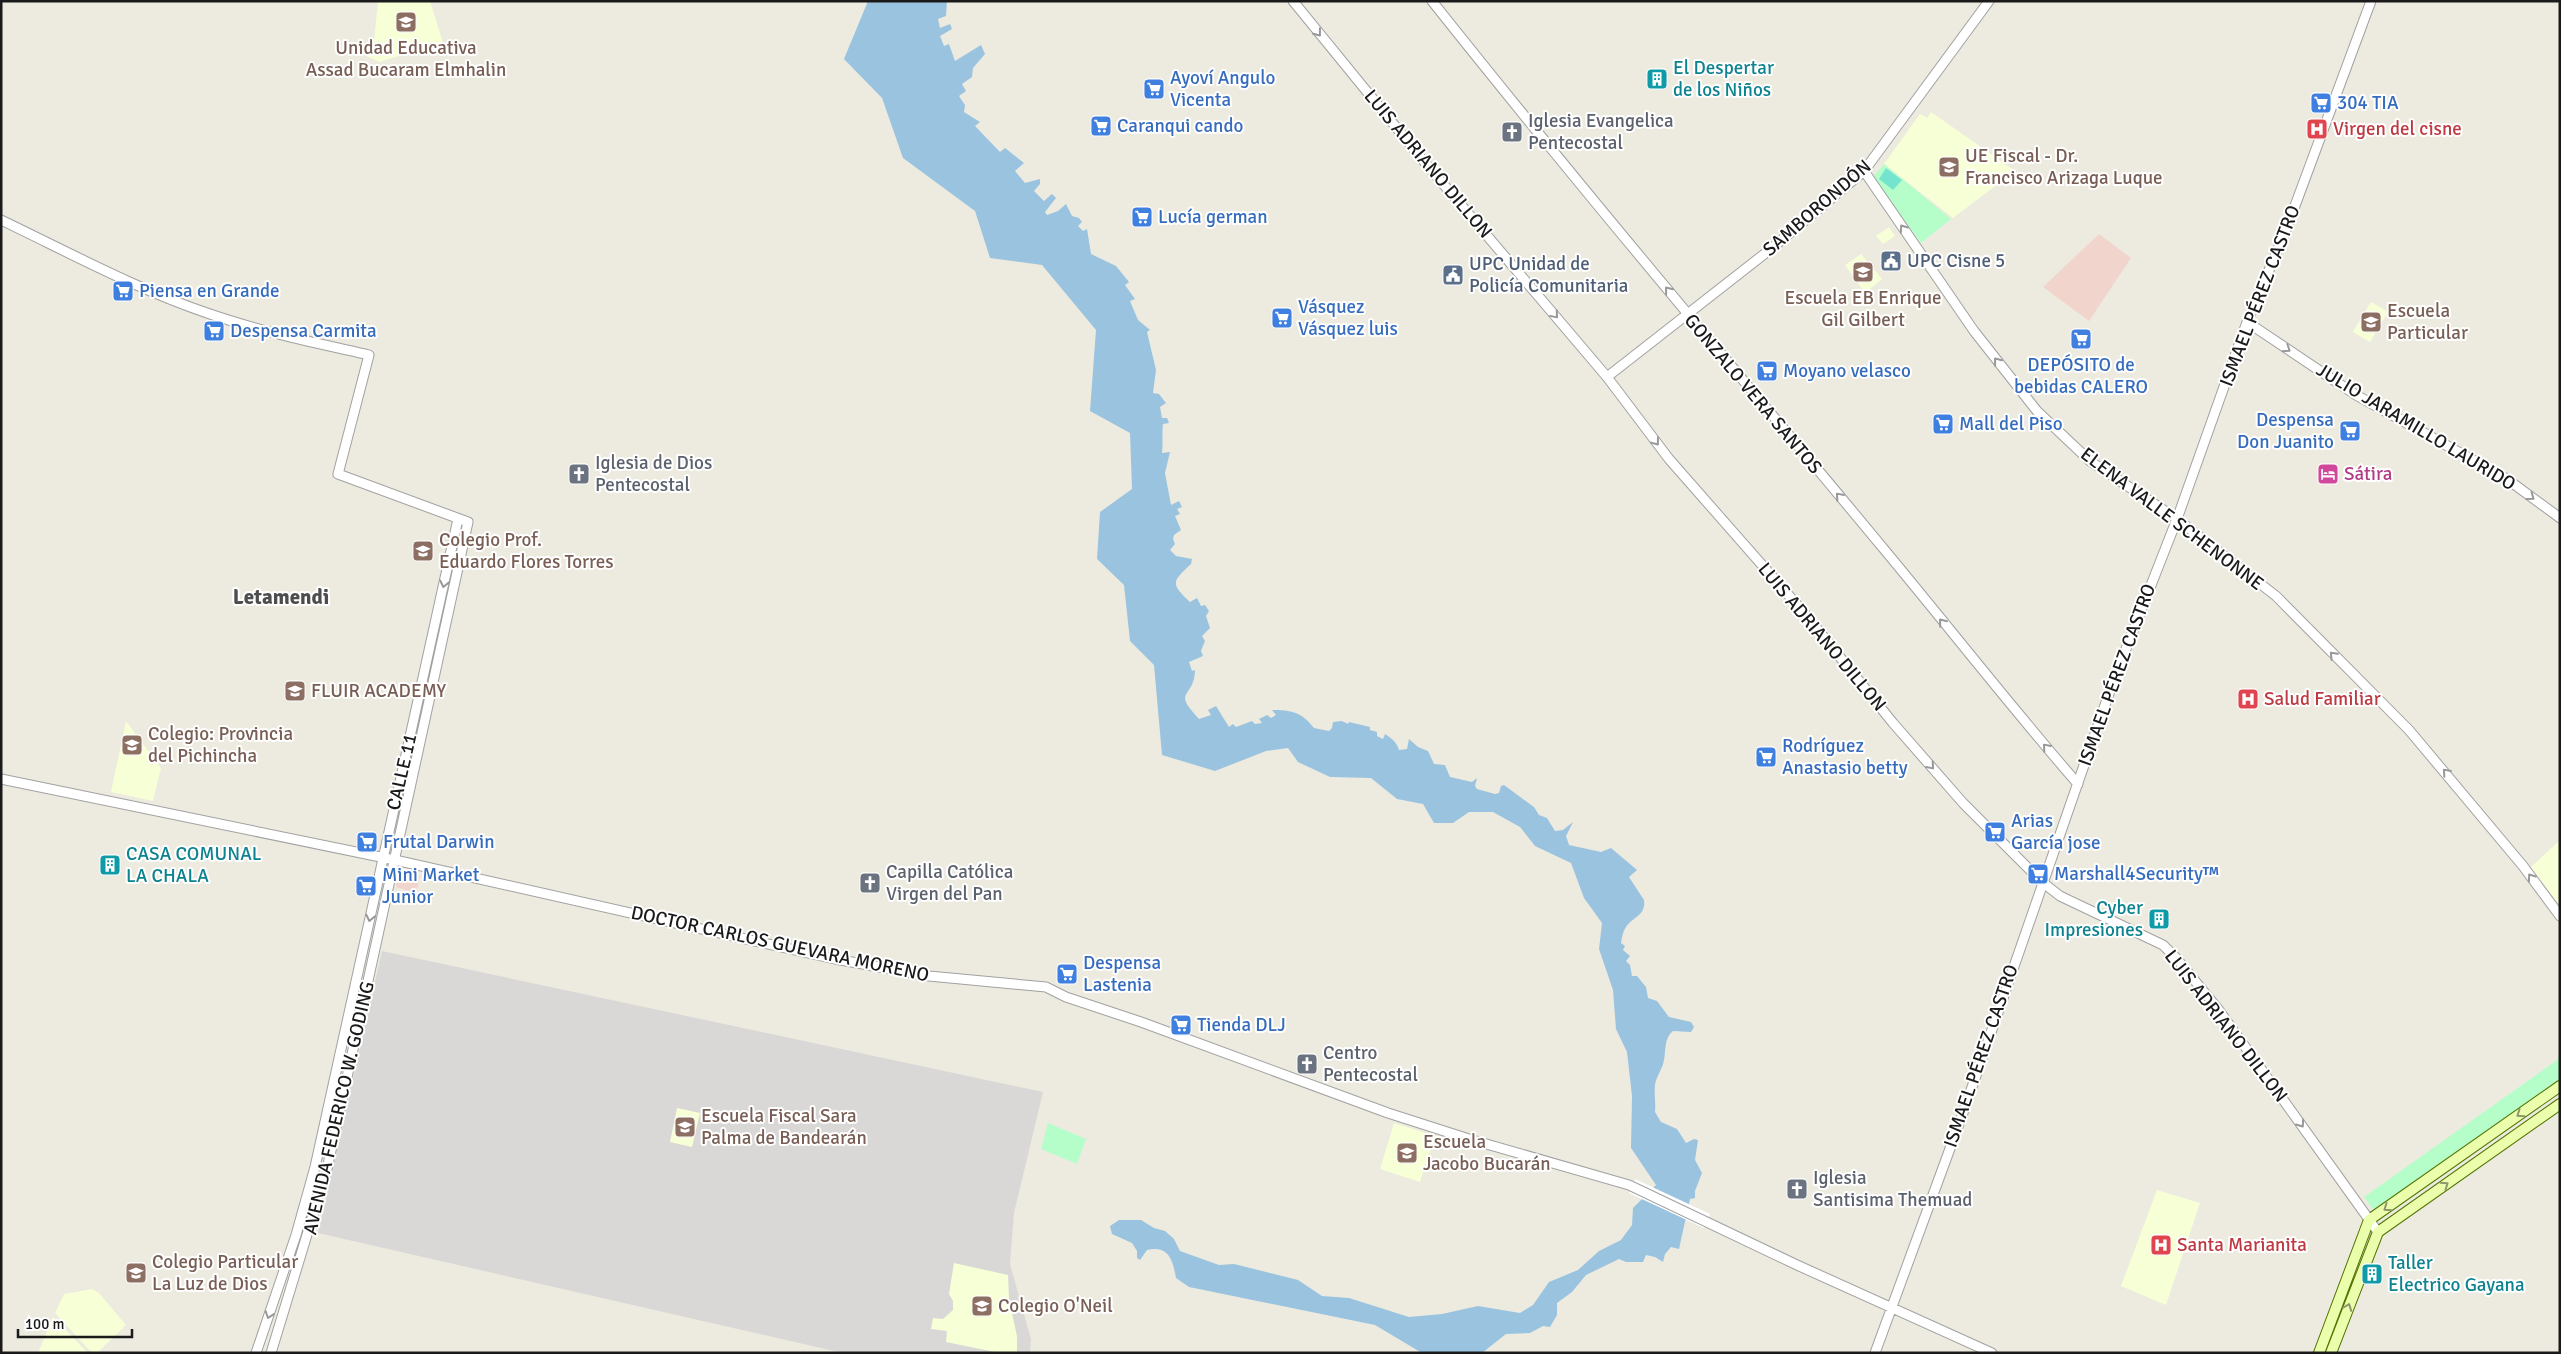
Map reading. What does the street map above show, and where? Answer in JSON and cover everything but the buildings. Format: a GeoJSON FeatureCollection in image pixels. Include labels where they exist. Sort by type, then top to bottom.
{"type":"FeatureCollection","features":[{"type":"Feature","properties":{"kind":"main road"},"geometry":{"type":"LineString","coordinates":[[2319,1353],[2369,1220],[2560,1086]]}},
{"type":"Feature","properties":{"kind":"main road"},"geometry":{"type":"LineString","coordinates":[[2331,1353],[2378,1232],[2560,1104]]}},
{"type":"Feature","properties":{"kind":"street","name":"LUIS ADRIANO DILLON"},"geometry":{"type":"LineString","coordinates":[[1293,1],[1410,145],[1606,377],[1669,459],[1806,615],[1963,804],[2042,882],[2060,896],[2088,912],[2163,945],[2177,959],[2218,1009],[2378,1232]]}},
{"type":"Feature","properties":{"kind":"street","name":"GONZALO VERA SANTOS"},"geometry":{"type":"LineString","coordinates":[[1432,1],[2003,698],[2078,784]]}},
{"type":"Feature","properties":{"kind":"street","name":"SAMBORONDÓN"},"geometry":{"type":"LineString","coordinates":[[1606,377],[1772,248],[1864,171],[1989,1]]}},
{"type":"Feature","properties":{"kind":"street","name":"ISMAEL PÉREZ CASTRO"},"geometry":{"type":"LineString","coordinates":[[1875,1353],[1959,1122],[2113,682],[2177,519],[2247,322],[2289,221],[2371,1]]}},
{"type":"Feature","properties":{"kind":"street","name":"ELENA VALLE SCHENONNE"},"geometry":{"type":"LineString","coordinates":[[1864,171],[1974,331],[2037,411],[2090,461],[2177,519],[2276,596],[2409,730],[2524,866],[2560,916]]}},
{"type":"Feature","properties":{"kind":"street"},"geometry":{"type":"LineString","coordinates":[[1,220],[165,297],[209,314],[294,338],[369,355],[338,474],[458,519]]}},
{"type":"Feature","properties":{"kind":"street","name":"JULIO JARAMILLO LAURIDO"},"geometry":{"type":"LineString","coordinates":[[2247,322],[2356,395],[2507,479],[2560,518]]}},
{"type":"Feature","properties":{"kind":"street","name":"AVENIDA FEDERICO W. GODING"},"geometry":{"type":"LineString","coordinates":[[271,1353],[327,1169],[468,522],[458,519]]}},
{"type":"Feature","properties":{"kind":"street","name":"CALLE 11"},"geometry":{"type":"LineString","coordinates":[[382,858],[458,519]]}},
{"type":"Feature","properties":{"kind":"street","name":"DOCTOR CARLOS GUEVARA MORENO"},"geometry":{"type":"LineString","coordinates":[[1,779],[395,860],[835,959],[929,976],[1046,987],[1066,997],[1142,1022],[1388,1113],[1469,1139],[1629,1185],[1992,1353]]}},
{"type":"Feature","properties":{"kind":"street","name":"AVENIDA FEDERICO W. GODING"},"geometry":{"type":"LineString","coordinates":[[256,1353],[296,1235],[315,1167],[382,858]]}},
{"type":"Feature","properties":{"kind":"shaded area","name":"Unidad Educativa Assad Bucaram Elmhalin"},"geometry":{"type":"Polygon","coordinates":[[[378,1],[430,1],[443,43],[379,62],[362,54],[364,49],[374,42],[378,1]]]}},
{"type":"Feature","properties":{"kind":"shaded area"},"geometry":{"type":"Polygon","coordinates":[[[868,1],[947,1],[946,16],[938,19],[940,28],[950,24],[952,29],[940,36],[944,46],[949,44],[955,61],[981,45],[985,54],[973,68],[972,77],[962,84],[966,91],[959,96],[965,105],[964,112],[980,122],[975,126],[1000,152],[1005,148],[1024,163],[1015,171],[1025,183],[1040,179],[1040,184],[1034,191],[1044,201],[1052,194],[1056,198],[1045,212],[1047,215],[1058,211],[1066,204],[1072,216],[1079,218],[1082,222],[1078,226],[1083,231],[1087,229],[1091,254],[1116,266],[1129,282],[1125,285],[1135,299],[1130,301],[1138,320],[1150,330],[1147,332],[1156,370],[1153,393],[1159,394],[1166,403],[1160,407],[1162,418],[1167,418],[1169,423],[1163,424],[1162,453],[1170,452],[1165,473],[1171,505],[1179,501],[1182,507],[1177,509],[1180,514],[1175,516],[1181,530],[1174,535],[1175,544],[1170,550],[1176,556],[1192,559],[1191,564],[1180,575],[1176,583],[1179,591],[1190,602],[1197,598],[1201,606],[1205,605],[1209,611],[1206,616],[1210,628],[1202,636],[1205,641],[1201,651],[1203,656],[1189,662],[1192,671],[1195,670],[1194,679],[1185,698],[1191,710],[1199,719],[1211,715],[1208,710],[1216,706],[1229,727],[1233,724],[1236,727],[1252,721],[1255,724],[1262,723],[1259,719],[1267,715],[1271,718],[1276,715],[1272,710],[1296,713],[1305,718],[1314,728],[1329,731],[1332,728],[1333,722],[1342,721],[1348,724],[1349,722],[1370,727],[1370,730],[1377,732],[1377,736],[1383,739],[1385,734],[1392,739],[1399,750],[1407,749],[1409,739],[1418,747],[1428,751],[1434,764],[1445,765],[1450,777],[1472,782],[1477,778],[1475,786],[1477,789],[1495,794],[1499,793],[1501,786],[1504,785],[1534,807],[1539,815],[1547,818],[1555,831],[1563,830],[1573,822],[1566,836],[1569,845],[1601,852],[1611,848],[1637,870],[1629,877],[1644,900],[1644,905],[1641,913],[1629,923],[1623,932],[1621,943],[1625,946],[1623,950],[1630,956],[1626,961],[1630,965],[1632,976],[1637,976],[1646,987],[1648,998],[1657,1001],[1669,1017],[1691,1022],[1694,1027],[1691,1032],[1673,1031],[1668,1037],[1663,1063],[1655,1085],[1655,1112],[1661,1122],[1677,1129],[1686,1143],[1694,1139],[1698,1140],[1695,1160],[1702,1173],[1695,1191],[1695,1198],[1690,1199],[1679,1249],[1671,1247],[1665,1254],[1663,1262],[1655,1257],[1646,1255],[1643,1262],[1626,1262],[1619,1259],[1586,1275],[1572,1292],[1557,1303],[1557,1315],[1550,1327],[1543,1326],[1530,1333],[1506,1334],[1482,1353],[1422,1353],[1375,1325],[1189,1287],[1176,1278],[1171,1260],[1165,1252],[1154,1249],[1147,1250],[1140,1260],[1137,1258],[1137,1251],[1132,1243],[1112,1234],[1110,1226],[1119,1220],[1141,1220],[1154,1228],[1165,1231],[1174,1239],[1180,1251],[1219,1265],[1234,1264],[1298,1280],[1322,1296],[1349,1298],[1409,1317],[1442,1314],[1478,1306],[1520,1313],[1533,1305],[1549,1282],[1578,1270],[1599,1251],[1621,1240],[1632,1225],[1633,1208],[1656,1185],[1631,1148],[1632,1096],[1627,1052],[1616,1029],[1613,990],[1599,949],[1602,923],[1584,898],[1571,863],[1535,846],[1520,827],[1493,812],[1469,812],[1453,823],[1434,823],[1423,804],[1397,799],[1371,778],[1330,777],[1298,762],[1288,748],[1266,751],[1215,771],[1162,755],[1154,665],[1130,641],[1124,585],[1097,559],[1100,512],[1132,489],[1130,433],[1090,411],[1096,330],[1042,265],[990,258],[975,211],[903,158],[882,98],[844,59],[868,1]]]}},
{"type":"Feature","properties":{"kind":"shaded area","name":"UE Fiscal - Dr. Francisco Arizaga Luque"},"geometry":{"type":"Polygon","coordinates":[[[1931,112],[2015,171],[1953,218],[1884,164],[1920,114],[1927,118],[1931,112]]]}},
{"type":"Feature","properties":{"kind":"shaded area"},"geometry":{"type":"Polygon","coordinates":[[[1886,168],[1902,180],[1893,190],[1879,179],[1886,168]]]}},
{"type":"Feature","properties":{"kind":"shaded area"},"geometry":{"type":"Polygon","coordinates":[[[1889,227],[1895,236],[1883,244],[1876,236],[1889,227]]]}},
{"type":"Feature","properties":{"kind":"shaded area"},"geometry":{"type":"Polygon","coordinates":[[[2099,234],[2131,258],[2089,321],[2043,287],[2099,234]]]}},
{"type":"Feature","properties":{"kind":"shaded area","name":"Escuela EB Enrique Gil Gilbert"},"geometry":{"type":"Polygon","coordinates":[[[1861,254],[1882,279],[1865,293],[1845,265],[1861,254]]]}},
{"type":"Feature","properties":{"kind":"shaded area","name":"Escuela Particular"},"geometry":{"type":"Polygon","coordinates":[[[2371,302],[2388,312],[2370,342],[2353,332],[2371,302]]]}},
{"type":"Feature","properties":{"kind":"shaded area","name":"Colegio: Provincia del Pichincha"},"geometry":{"type":"Polygon","coordinates":[[[126,721],[161,768],[153,801],[111,792],[126,721]]]}},
{"type":"Feature","properties":{"kind":"shaded area"},"geometry":{"type":"Polygon","coordinates":[[[2560,840],[2560,906],[2531,867],[2560,840]]]}},
{"type":"Feature","properties":{"kind":"shaded area"},"geometry":{"type":"Polygon","coordinates":[[[399,872],[420,876],[416,893],[396,887],[399,872]]]}},
{"type":"Feature","properties":{"kind":"shaded area"},"geometry":{"type":"Polygon","coordinates":[[[382,951],[1043,1092],[1014,1213],[1010,1264],[1031,1339],[1030,1353],[843,1353],[318,1233],[382,951]]]}},
{"type":"Feature","properties":{"kind":"shaded area","name":"Escuela Fiscal Sara Palma de Bandearán"},"geometry":{"type":"Polygon","coordinates":[[[677,1108],[700,1113],[692,1147],[670,1142],[677,1108]]]}},
{"type":"Feature","properties":{"kind":"shaded area","name":"Escuela Jacobo Bucarán"},"geometry":{"type":"Polygon","coordinates":[[[1394,1123],[1435,1136],[1420,1182],[1380,1169],[1394,1123]]]}},
{"type":"Feature","properties":{"kind":"shaded area","name":"Santa Marianita"},"geometry":{"type":"Polygon","coordinates":[[[2157,1190],[2200,1203],[2166,1305],[2121,1286],[2157,1190]]]}},
{"type":"Feature","properties":{"kind":"shaded area","name":"Colegio O'Neil"},"geometry":{"type":"Polygon","coordinates":[[[954,1263],[1008,1275],[1009,1300],[1017,1336],[1017,1353],[1000,1353],[946,1342],[947,1331],[931,1329],[933,1318],[943,1319],[953,1310],[953,1301],[949,1294],[954,1263]]]}},
{"type":"Feature","properties":{"kind":"shaded area"},"geometry":{"type":"Polygon","coordinates":[[[92,1289],[99,1293],[126,1325],[97,1353],[92,1353],[55,1313],[64,1294],[92,1289]]]}},
{"type":"Feature","properties":{"kind":"shaded area"},"geometry":{"type":"Polygon","coordinates":[[[53,1317],[88,1353],[38,1353],[53,1317]]]}},
{"type":"Feature","properties":{"kind":"green space"},"geometry":{"type":"Polygon","coordinates":[[[1884,164],[1951,219],[1921,243],[1873,177],[1884,164]]]}},
{"type":"Feature","properties":{"kind":"green space"},"geometry":{"type":"Polygon","coordinates":[[[2560,1055],[2560,1082],[2375,1212],[2364,1197],[2557,1060],[2560,1055]]]}},
{"type":"Feature","properties":{"kind":"green space"},"geometry":{"type":"Polygon","coordinates":[[[1048,1123],[1086,1139],[1077,1164],[1041,1149],[1048,1123]]]}},
{"type":"Feature","properties":{"kind":"pier"},"geometry":{"type":"Polygon","coordinates":[[[1635,1179],[1710,1214],[1704,1228],[1629,1193],[1635,1179]]]}},
{"type":"Feature","properties":{"kind":"place","name":"Unidad Educativa Assad Bucaram Elmhalin"},"geometry":{"type":"Point","coordinates":[406,22]}},
{"type":"Feature","properties":{"kind":"place","name":"El Despertar de los Niños"},"geometry":{"type":"Point","coordinates":[1657,79]}},
{"type":"Feature","properties":{"kind":"place","name":"Ayoví Angulo Vicenta"},"geometry":{"type":"Point","coordinates":[1154,89]}},
{"type":"Feature","properties":{"kind":"place","name":"304 TIA"},"geometry":{"type":"Point","coordinates":[2321,103]}},
{"type":"Feature","properties":{"kind":"place","name":"Caranqui cando"},"geometry":{"type":"Point","coordinates":[1101,126]}},
{"type":"Feature","properties":{"kind":"place","name":"Virgen del cisne"},"geometry":{"type":"Point","coordinates":[2317,129]}},
{"type":"Feature","properties":{"kind":"place","name":"Iglesia Evangelica Pentecostal"},"geometry":{"type":"Point","coordinates":[1512,132]}},
{"type":"Feature","properties":{"kind":"place","name":"UE Fiscal - Dr. Francisco Arizaga Luque"},"geometry":{"type":"Point","coordinates":[1949,167]}},
{"type":"Feature","properties":{"kind":"place","name":"Lucía german"},"geometry":{"type":"Point","coordinates":[1142,217]}},
{"type":"Feature","properties":{"kind":"place","name":"UPC Cisne 5"},"geometry":{"type":"Point","coordinates":[1891,261]}},
{"type":"Feature","properties":{"kind":"place","name":"Escuela EB Enrique Gil Gilbert"},"geometry":{"type":"Point","coordinates":[1863,272]}},
{"type":"Feature","properties":{"kind":"place","name":"UPC Unidad de Policía Comunitaria"},"geometry":{"type":"Point","coordinates":[1453,275]}},
{"type":"Feature","properties":{"kind":"place","name":"Piensa en Grande"},"geometry":{"type":"Point","coordinates":[123,291]}},
{"type":"Feature","properties":{"kind":"place","name":"Vásquez Vásquez luis"},"geometry":{"type":"Point","coordinates":[1282,318]}},
{"type":"Feature","properties":{"kind":"place","name":"Escuela Particular"},"geometry":{"type":"Point","coordinates":[2371,322]}},
{"type":"Feature","properties":{"kind":"place","name":"Despensa Carmita"},"geometry":{"type":"Point","coordinates":[214,331]}},
{"type":"Feature","properties":{"kind":"place","name":"DEPÓSITO de bebidas CALERO"},"geometry":{"type":"Point","coordinates":[2081,339]}},
{"type":"Feature","properties":{"kind":"place","name":"Moyano velasco"},"geometry":{"type":"Point","coordinates":[1767,371]}},
{"type":"Feature","properties":{"kind":"place","name":"Mall del Piso"},"geometry":{"type":"Point","coordinates":[1943,424]}},
{"type":"Feature","properties":{"kind":"place","name":"Despensa Don Juanito"},"geometry":{"type":"Point","coordinates":[2350,431]}},
{"type":"Feature","properties":{"kind":"place","name":"Iglesia de Dios Pentecostal"},"geometry":{"type":"Point","coordinates":[579,474]}},
{"type":"Feature","properties":{"kind":"place","name":"Sátira"},"geometry":{"type":"Point","coordinates":[2328,474]}},
{"type":"Feature","properties":{"kind":"place","name":"Colegio Prof. Eduardo Flores Torres"},"geometry":{"type":"Point","coordinates":[423,551]}},
{"type":"Feature","properties":{"kind":"place","name":"FLUIR ACADEMY"},"geometry":{"type":"Point","coordinates":[295,691]}},
{"type":"Feature","properties":{"kind":"place","name":"Salud Familiar"},"geometry":{"type":"Point","coordinates":[2248,699]}},
{"type":"Feature","properties":{"kind":"place","name":"Colegio: Provincia del Pichincha"},"geometry":{"type":"Point","coordinates":[132,745]}},
{"type":"Feature","properties":{"kind":"place","name":"Rodríguez Anastasio betty"},"geometry":{"type":"Point","coordinates":[1766,757]}},
{"type":"Feature","properties":{"kind":"place","name":"Arias García jose"},"geometry":{"type":"Point","coordinates":[1995,832]}},
{"type":"Feature","properties":{"kind":"place","name":"Frutal Darwin"},"geometry":{"type":"Point","coordinates":[367,842]}},
{"type":"Feature","properties":{"kind":"place","name":"CASA COMUNAL LA CHALA"},"geometry":{"type":"Point","coordinates":[110,865]}},
{"type":"Feature","properties":{"kind":"place","name":"Marshall4Security™"},"geometry":{"type":"Point","coordinates":[2038,874]}},
{"type":"Feature","properties":{"kind":"place","name":"Capilla Católica Virgen del Pan"},"geometry":{"type":"Point","coordinates":[870,883]}},
{"type":"Feature","properties":{"kind":"place","name":"Mini Market Junior"},"geometry":{"type":"Point","coordinates":[366,886]}},
{"type":"Feature","properties":{"kind":"place","name":"Cyber Impresiones"},"geometry":{"type":"Point","coordinates":[2159,919]}},
{"type":"Feature","properties":{"kind":"place","name":"Despensa Lastenia"},"geometry":{"type":"Point","coordinates":[1067,974]}},
{"type":"Feature","properties":{"kind":"place","name":"Tienda DLJ"},"geometry":{"type":"Point","coordinates":[1181,1025]}},
{"type":"Feature","properties":{"kind":"place","name":"Centro Pentecostal"},"geometry":{"type":"Point","coordinates":[1307,1064]}},
{"type":"Feature","properties":{"kind":"place","name":"Escuela Fiscal Sara Palma de Bandearán"},"geometry":{"type":"Point","coordinates":[685,1127]}},
{"type":"Feature","properties":{"kind":"place","name":"Escuela Jacobo Bucarán"},"geometry":{"type":"Point","coordinates":[1407,1153]}},
{"type":"Feature","properties":{"kind":"place","name":"Iglesia Santisima Themuad"},"geometry":{"type":"Point","coordinates":[1797,1189]}},
{"type":"Feature","properties":{"kind":"place","name":"Santa Marianita"},"geometry":{"type":"Point","coordinates":[2161,1245]}},
{"type":"Feature","properties":{"kind":"place","name":"Colegio Particular La Luz de Dios"},"geometry":{"type":"Point","coordinates":[136,1273]}},
{"type":"Feature","properties":{"kind":"place","name":"Taller Electrico Gayana"},"geometry":{"type":"Point","coordinates":[2372,1274]}},
{"type":"Feature","properties":{"kind":"place","name":"Colegio O'Neil"},"geometry":{"type":"Point","coordinates":[982,1306]}},
{"type":"Feature","properties":{"kind":"district","name":"Letamendi"},"geometry":{"type":"Point","coordinates":[281,597]}}]}
